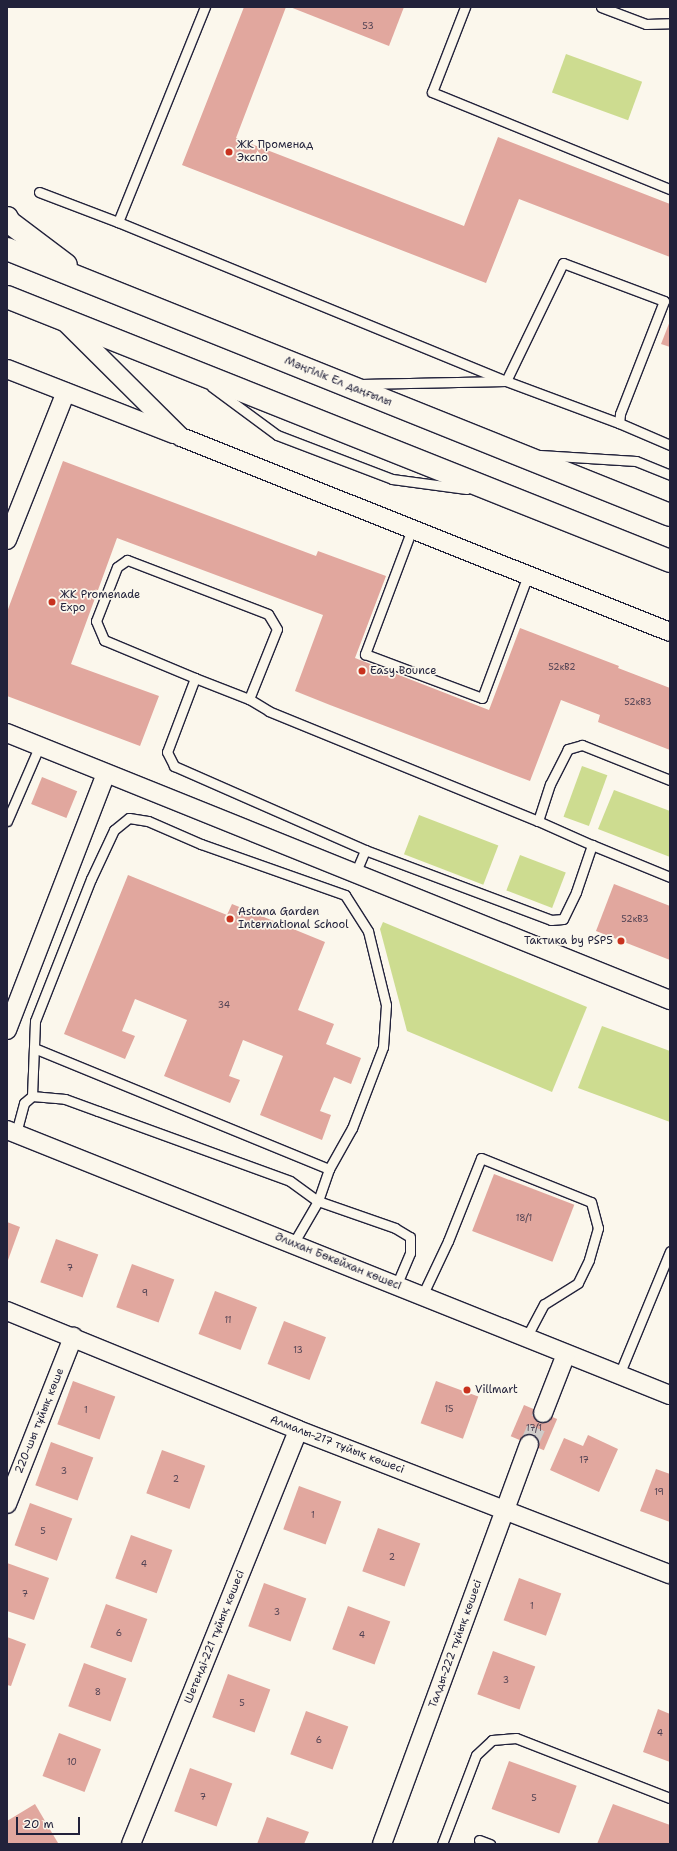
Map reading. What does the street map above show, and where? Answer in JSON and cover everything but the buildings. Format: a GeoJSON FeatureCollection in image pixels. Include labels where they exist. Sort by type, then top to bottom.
{"type":"FeatureCollection","features":[{"type":"Feature","properties":{"kind":"main road"},"geometry":{"type":"LineString","coordinates":[[7,218],[9,222],[91,283]]}},
{"type":"Feature","properties":{"kind":"main road","name":"Мәңгілік Ел даңғылы"},"geometry":{"type":"LineString","coordinates":[[7,249],[670,515]]}},
{"type":"Feature","properties":{"kind":"main road"},"geometry":{"type":"LineString","coordinates":[[7,297],[670,561]]}},
{"type":"Feature","properties":{"kind":"street"},"geometry":{"type":"LineString","coordinates":[[60,318],[181,437]]}},
{"type":"Feature","properties":{"kind":"street"},"geometry":{"type":"LineString","coordinates":[[7,368],[670,632]]}},
{"type":"Feature","properties":{"kind":"street"},"geometry":{"type":"LineString","coordinates":[[7,540],[66,392]]}},
{"type":"Feature","properties":{"kind":"street"},"geometry":{"type":"LineString","coordinates":[[7,733],[670,1000]]}},
{"type":"Feature","properties":{"kind":"street"},"geometry":{"type":"LineString","coordinates":[[7,1030],[106,774]]}},
{"type":"Feature","properties":{"kind":"street","name":"Әлихан Бөкейхан көшесі"},"geometry":{"type":"LineString","coordinates":[[11,1131],[670,1395]]}},
{"type":"Feature","properties":{"kind":"street","name":"Алмалы-217 тұйық көшесі"},"geometry":{"type":"LineString","coordinates":[[7,1311],[298,1430],[670,1574]]}},
{"type":"Feature","properties":{"kind":"street","name":"220-шы тұйық көше"},"geometry":{"type":"LineString","coordinates":[[7,1504],[73,1337]]}},
{"type":"Feature","properties":{"kind":"street"},"geometry":{"type":"LineString","coordinates":[[543,1413],[566,1354]]}},
{"type":"Feature","properties":{"kind":"street","name":"Шетенді-221 тұйық көшесі"},"geometry":{"type":"LineString","coordinates":[[131,1844],[298,1430]]}},
{"type":"Feature","properties":{"kind":"street","name":"Талды-222 тұйық көшесі"},"geometry":{"type":"LineString","coordinates":[[382,1844],[529,1444]]}},
{"type":"Feature","properties":{"kind":"lane"},"geometry":{"type":"LineString","coordinates":[[118,222],[205,7]]}},
{"type":"Feature","properties":{"kind":"lane"},"geometry":{"type":"LineString","coordinates":[[465,7],[432,92],[670,188]]}},
{"type":"Feature","properties":{"kind":"lane"},"geometry":{"type":"LineString","coordinates":[[601,7],[646,24],[670,23]]}},
{"type":"Feature","properties":{"kind":"lane"},"geometry":{"type":"LineString","coordinates":[[39,192],[118,222],[506,381],[619,423],[670,445]]}},
{"type":"Feature","properties":{"kind":"lane"},"geometry":{"type":"LineString","coordinates":[[506,381],[562,263],[664,301],[620,414],[619,423]]}},
{"type":"Feature","properties":{"kind":"lane"},"geometry":{"type":"LineString","coordinates":[[345,385],[506,381]]}},
{"type":"Feature","properties":{"kind":"lane"},"geometry":{"type":"LineString","coordinates":[[516,453],[636,461],[670,474]]}},
{"type":"Feature","properties":{"kind":"lane"},"geometry":{"type":"LineString","coordinates":[[412,529],[365,654],[482,698],[528,575]]}},
{"type":"Feature","properties":{"kind":"lane"},"geometry":{"type":"LineString","coordinates":[[249,699],[277,629],[268,614],[127,560],[117,567],[96,621],[104,640],[194,678],[249,699],[270,711],[538,821],[592,846],[670,877]]}},
{"type":"Feature","properties":{"kind":"lane"},"geometry":{"type":"LineString","coordinates":[[194,678],[167,752],[174,766],[364,850],[551,920],[564,919],[576,892],[592,846]]}},
{"type":"Feature","properties":{"kind":"lane"},"geometry":{"type":"LineString","coordinates":[[538,821],[550,784],[568,749],[582,745],[670,780]]}},
{"type":"Feature","properties":{"kind":"lane"},"geometry":{"type":"LineString","coordinates":[[7,821],[40,747]]}},
{"type":"Feature","properties":{"kind":"lane"},"geometry":{"type":"LineString","coordinates":[[11,1131],[24,1103],[32,1096],[35,1021],[91,879],[114,830],[129,818],[148,821],[201,844],[345,895],[368,931],[386,1005],[383,1047],[352,1128],[329,1169],[318,1201],[293,1244]]}},
{"type":"Feature","properties":{"kind":"lane"},"geometry":{"type":"LineString","coordinates":[[355,874],[364,850]]}},
{"type":"Feature","properties":{"kind":"lane"},"geometry":{"type":"LineString","coordinates":[[34,1048],[329,1169]]}},
{"type":"Feature","properties":{"kind":"lane"},"geometry":{"type":"LineString","coordinates":[[32,1096],[64,1099],[98,1111],[290,1181],[318,1201],[395,1228],[410,1237],[410,1253],[396,1286]]}},
{"type":"Feature","properties":{"kind":"lane"},"geometry":{"type":"LineString","coordinates":[[422,1296],[448,1241],[481,1158],[591,1202],[598,1228],[589,1260],[578,1283],[544,1304],[526,1338]]}},
{"type":"Feature","properties":{"kind":"lane"},"geometry":{"type":"LineString","coordinates":[[619,1375],[670,1251]]}},
{"type":"Feature","properties":{"kind":"lane"},"geometry":{"type":"LineString","coordinates":[[442,1844],[476,1755],[492,1740],[516,1738],[670,1798]]}},
{"type":"Feature","properties":{"kind":"lane"},"geometry":{"type":"LineString","coordinates":[[479,1840],[490,1844]]}},
{"type":"Feature","properties":{"kind":"green space"},"geometry":{"type":"Polygon","coordinates":[[[566,54],[642,82],[628,120],[552,93],[566,54]]]}},
{"type":"Feature","properties":{"kind":"green space"},"geometry":{"type":"Polygon","coordinates":[[[582,766],[607,775],[589,826],[564,817],[582,766]]]}},
{"type":"Feature","properties":{"kind":"green space"},"geometry":{"type":"Polygon","coordinates":[[[614,790],[670,811],[670,857],[598,829],[614,790]]]}},
{"type":"Feature","properties":{"kind":"green space"},"geometry":{"type":"Polygon","coordinates":[[[419,815],[498,845],[483,885],[404,854],[419,815]]]}},
{"type":"Feature","properties":{"kind":"green space"},"geometry":{"type":"Polygon","coordinates":[[[520,855],[566,873],[552,908],[506,890],[520,855]]]}},
{"type":"Feature","properties":{"kind":"green space"},"geometry":{"type":"Polygon","coordinates":[[[383,922],[587,1007],[552,1092],[407,1031],[380,929],[383,922]]]}},
{"type":"Feature","properties":{"kind":"green space"},"geometry":{"type":"Polygon","coordinates":[[[602,1026],[670,1051],[670,1122],[578,1088],[602,1026]]]}},
{"type":"Feature","properties":{"kind":"tunnel"},"geometry":{"type":"LineString","coordinates":[[529,1444],[543,1413]]}},
{"type":"Feature","properties":{"kind":"place","name":"ЖК Променад Экспо"},"geometry":{"type":"Point","coordinates":[229,152]}},
{"type":"Feature","properties":{"kind":"place","name":"ЖК Promenade Expo"},"geometry":{"type":"Point","coordinates":[52,602]}},
{"type":"Feature","properties":{"kind":"place","name":"Easy Bounce"},"geometry":{"type":"Point","coordinates":[362,671]}},
{"type":"Feature","properties":{"kind":"place","name":"Astana Garden International School"},"geometry":{"type":"Point","coordinates":[230,919]}},
{"type":"Feature","properties":{"kind":"place","name":"Тактика by PSP5"},"geometry":{"type":"Point","coordinates":[621,941]}},
{"type":"Feature","properties":{"kind":"place","name":"Villmart"},"geometry":{"type":"Point","coordinates":[467,1390]}}]}
